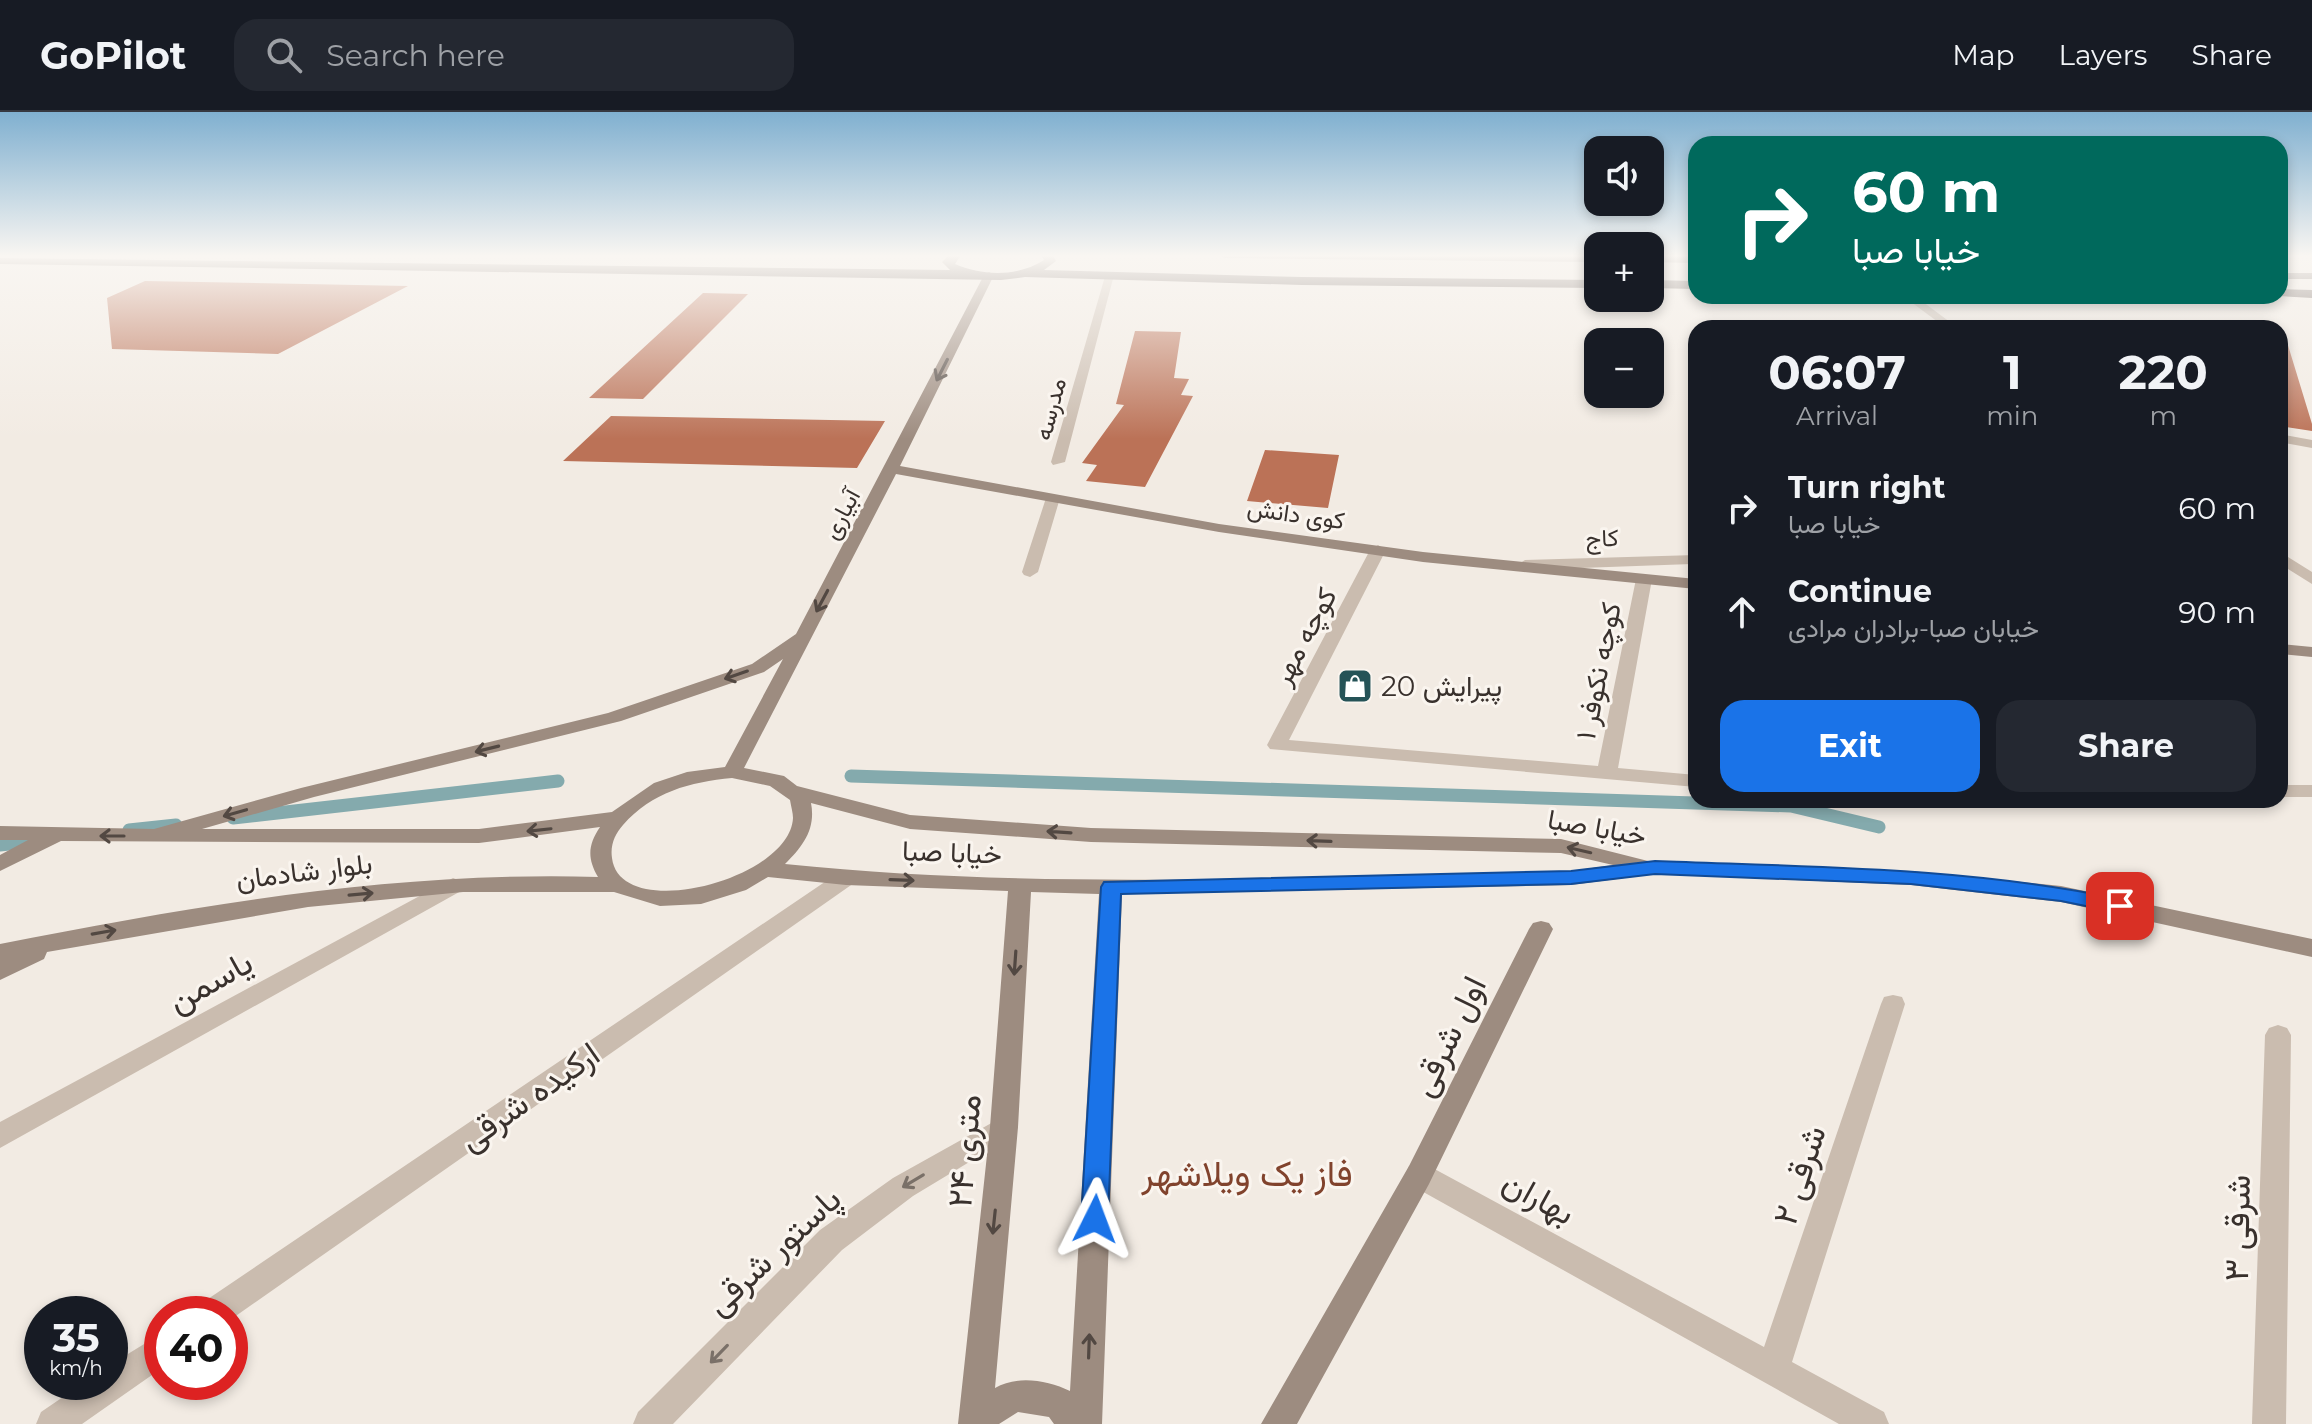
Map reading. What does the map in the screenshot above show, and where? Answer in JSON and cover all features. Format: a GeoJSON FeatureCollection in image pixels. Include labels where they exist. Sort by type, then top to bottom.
{"type":"FeatureCollection","features":[{"type":"Feature","properties":{"kind":"main road","name":"آبیاری"},"geometry":{"type":"LineString","coordinates":[[732,772],[892,469],[962,316]]}},
{"type":"Feature","properties":{"kind":"main road","name":"کوی دانش"},"geometry":{"type":"LineString","coordinates":[[892,469],[1219,528],[1513,566],[1688,583]]}},
{"type":"Feature","properties":{"kind":"main road"},"geometry":{"type":"LineString","coordinates":[[154,836],[308,792],[614,717],[758,668],[803,637]]}},
{"type":"Feature","properties":{"kind":"main road"},"geometry":{"type":"LineString","coordinates":[[2288,650],[2312,652]]}},
{"type":"Feature","properties":{"kind":"main road"},"geometry":{"type":"LineString","coordinates":[[732,772],[768,778],[791,791],[803,811],[800,835],[782,859],[736,887],[695,897],[649,896],[619,885],[609,877],[600,854],[606,832],[616,818],[660,788],[698,776],[732,772]]}},
{"type":"Feature","properties":{"kind":"main road","name":"خیابا صبا"},"geometry":{"type":"LineString","coordinates":[[791,791],[910,822],[1091,835],[1561,846],[1655,867]]}},
{"type":"Feature","properties":{"kind":"main road","name":"بلوار شادمان"},"geometry":{"type":"LineString","coordinates":[[0,833],[54,836],[479,836],[616,818]]}},
{"type":"Feature","properties":{"kind":"main road"},"geometry":{"type":"LineString","coordinates":[[0,864],[54,836]]}},
{"type":"Feature","properties":{"kind":"main road"},"geometry":{"type":"LineString","coordinates":[[1655,867],[1911,878],[2061,894],[2312,948]]}},
{"type":"Feature","properties":{"kind":"main road","name":"خیابا صبا"},"geometry":{"type":"LineString","coordinates":[[768,870],[846,878],[1111,887],[1571,878],[1655,867]]}},
{"type":"Feature","properties":{"kind":"main road","name":"بلوار شادمان"},"geometry":{"type":"LineString","coordinates":[[0,953],[271,902],[453,886],[572,882],[619,885]]}},
{"type":"Feature","properties":{"kind":"main road","name":"۲۴ متری"},"geometry":{"type":"LineString","coordinates":[[976,1422],[1004,1127],[1020,885]]}},
{"type":"Feature","properties":{"kind":"main road"},"geometry":{"type":"LineString","coordinates":[[1085,1424],[1111,887]]}},
{"type":"Feature","properties":{"kind":"main road","name":"اول شرقی"},"geometry":{"type":"LineString","coordinates":[[1419,1175],[1541,929]]}},
{"type":"Feature","properties":{"kind":"main road"},"geometry":{"type":"LineString","coordinates":[[0,971],[63,940]]}},
{"type":"Feature","properties":{"kind":"main road"},"geometry":{"type":"LineString","coordinates":[[1278,1424],[1419,1175]]}},
{"type":"Feature","properties":{"kind":"main road"},"geometry":{"type":"LineString","coordinates":[[976,1422],[1015,1395],[1058,1402],[1075,1424]]}},
{"type":"Feature","properties":{"kind":"street","name":"مدرسه"},"geometry":{"type":"LineString","coordinates":[[1058,462],[1098,316]]}},
{"type":"Feature","properties":{"kind":"street"},"geometry":{"type":"LineString","coordinates":[[2288,440],[2312,444]]}},
{"type":"Feature","properties":{"kind":"street"},"geometry":{"type":"LineString","coordinates":[[1030,572],[1053,498]]}},
{"type":"Feature","properties":{"kind":"street","name":"کوچه مهر"},"geometry":{"type":"LineString","coordinates":[[1378,550],[1277,745],[1607,773]]}},
{"type":"Feature","properties":{"kind":"street","name":"کاج"},"geometry":{"type":"LineString","coordinates":[[1513,566],[1688,559]]}},
{"type":"Feature","properties":{"kind":"street"},"geometry":{"type":"LineString","coordinates":[[2288,562],[2312,579]]}},
{"type":"Feature","properties":{"kind":"street","name":"کوچه نکوفر ۱"},"geometry":{"type":"LineString","coordinates":[[1607,773],[1644,579]]}},
{"type":"Feature","properties":{"kind":"street"},"geometry":{"type":"LineString","coordinates":[[1607,773],[1688,780]]}},
{"type":"Feature","properties":{"kind":"street"},"geometry":{"type":"LineString","coordinates":[[2288,791],[2312,791]]}},
{"type":"Feature","properties":{"kind":"street","name":"ارکیده شرقی"},"geometry":{"type":"LineString","coordinates":[[239,1296],[846,878]]}},
{"type":"Feature","properties":{"kind":"street","name":"یاسمن"},"geometry":{"type":"LineString","coordinates":[[0,1136],[453,886]]}},
{"type":"Feature","properties":{"kind":"street","name":"۲ شرقی"},"geometry":{"type":"LineString","coordinates":[[1773,1369],[1893,1004]]}},
{"type":"Feature","properties":{"kind":"street","name":"۳ شرقی"},"geometry":{"type":"LineString","coordinates":[[2269,1424],[2278,1035]]}},
{"type":"Feature","properties":{"kind":"street","name":"پاستور شرقی"},"geometry":{"type":"LineString","coordinates":[[650,1424],[831,1240],[903,1187],[1004,1127]]}},
{"type":"Feature","properties":{"kind":"street","name":"بهاران"},"geometry":{"type":"LineString","coordinates":[[1419,1175],[1773,1369],[1855,1420]]}},
{"type":"Feature","properties":{"kind":"street"},"geometry":{"type":"LineString","coordinates":[[53,1424],[144,1361]]}},
{"type":"Feature","properties":{"kind":"building"},"geometry":{"type":"Polygon","coordinates":[[[109,316],[350,316],[278,354],[112,349],[109,316]]]}},
{"type":"Feature","properties":{"kind":"building"},"geometry":{"type":"Polygon","coordinates":[[[678,316],[726,316],[643,399],[589,398],[678,316]]]}},
{"type":"Feature","properties":{"kind":"building"},"geometry":{"type":"Polygon","coordinates":[[[1135,331],[1181,332],[1174,378],[1189,379],[1181,395],[1193,396],[1145,487],[1086,481],[1097,465],[1082,463],[1124,405],[1116,404],[1135,331]]]}},
{"type":"Feature","properties":{"kind":"building"},"geometry":{"type":"Polygon","coordinates":[[[2288,345],[2312,424],[2312,431],[2288,427],[2288,345]]]}},
{"type":"Feature","properties":{"kind":"building"},"geometry":{"type":"Polygon","coordinates":[[[611,416],[885,421],[857,468],[563,461],[611,416]]]}},
{"type":"Feature","properties":{"kind":"building"},"geometry":{"type":"Polygon","coordinates":[[[1265,450],[1339,455],[1328,508],[1247,501],[1265,450]]]}},
{"type":"Feature","properties":{"kind":"waterway"},"geometry":{"type":"LineString","coordinates":[[851,776],[1688,803]]}},
{"type":"Feature","properties":{"kind":"waterway"},"geometry":{"type":"LineString","coordinates":[[233,818],[558,781]]}},
{"type":"Feature","properties":{"kind":"waterway"},"geometry":{"type":"LineString","coordinates":[[1799,808],[1879,827]]}},
{"type":"Feature","properties":{"kind":"waterway"},"geometry":{"type":"LineString","coordinates":[[129,830],[176,825]]}},
{"type":"Feature","properties":{"kind":"waterway"},"geometry":{"type":"LineString","coordinates":[[0,845],[37,841]]}},
{"type":"Feature","properties":{"kind":"place","name":"پیرایش 20"},"geometry":{"type":"Point","coordinates":[1355,686]}},
{"type":"Feature","properties":{"kind":"district","name":"فاز یک ویلاشهر"},"geometry":{"type":"Point","coordinates":[1247,1173]}},
{"type":"Feature","properties":{"kind":"route"},"geometry":{"type":"LineString","coordinates":[[1095,1219],[1111,887],[1571,878],[1655,867],[1911,878],[2061,894],[2120,906]]}}]}
